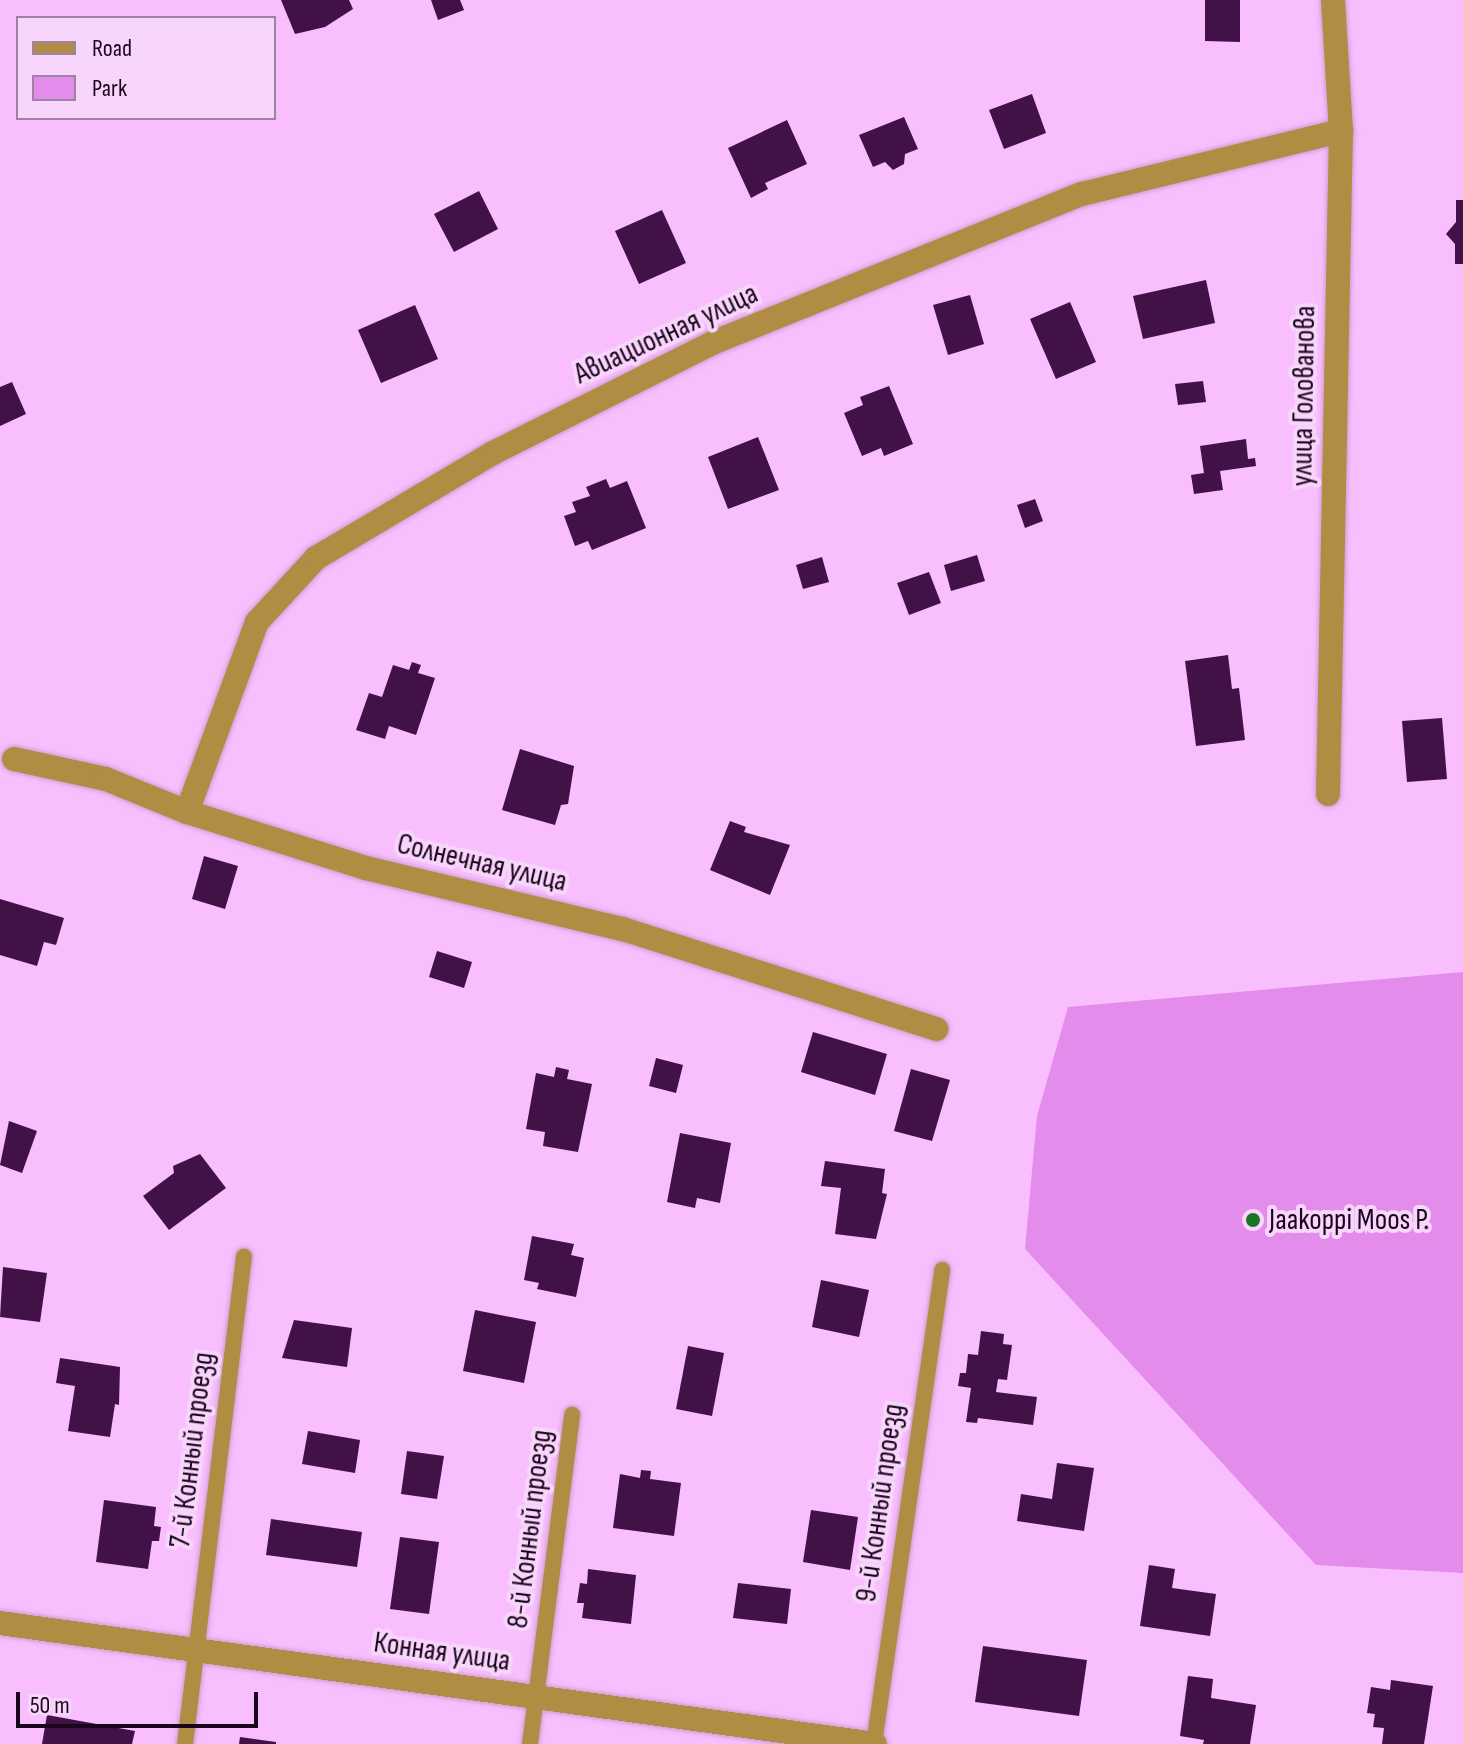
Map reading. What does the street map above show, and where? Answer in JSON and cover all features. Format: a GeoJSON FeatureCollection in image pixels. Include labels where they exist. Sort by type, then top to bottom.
{"type":"FeatureCollection","features":[{"type":"Feature","properties":{"kind":"street","name":"улица Голованова"},"geometry":{"type":"LineString","coordinates":[[1328,794],[1341,131],[1333,0]]}},
{"type":"Feature","properties":{"kind":"street","name":"Авиационная улица"},"geometry":{"type":"LineString","coordinates":[[187,812],[257,622],[316,558],[480,461],[715,342],[1082,194],[1341,131]]}},
{"type":"Feature","properties":{"kind":"street","name":"Солнечная улица"},"geometry":{"type":"LineString","coordinates":[[14,759],[106,779],[187,812],[366,868],[623,929],[936,1029]]}},
{"type":"Feature","properties":{"kind":"street","name":"Конная улица"},"geometry":{"type":"LineString","coordinates":[[0,1623],[537,1697],[826,1741],[875,1744]]}},
{"type":"Feature","properties":{"kind":"lane","name":"7-й Конный проезд"},"geometry":{"type":"LineString","coordinates":[[185,1744],[244,1257]]}},
{"type":"Feature","properties":{"kind":"lane","name":"9-й Конный проезд"},"geometry":{"type":"LineString","coordinates":[[875,1744],[942,1270]]}},
{"type":"Feature","properties":{"kind":"lane","name":"8-й Конный проезд"},"geometry":{"type":"LineString","coordinates":[[530,1744],[572,1415]]}},
{"type":"Feature","properties":{"kind":"green space"},"geometry":{"type":"Polygon","coordinates":[[[1463,972],[1463,1573],[1316,1565],[1025,1249],[1037,1116],[1068,1007],[1463,972]]]}},
{"type":"Feature","properties":{"kind":"building"},"geometry":{"type":"Polygon","coordinates":[[[281,0],[349,0],[353,9],[325,27],[295,34],[281,0]]]}},
{"type":"Feature","properties":{"kind":"building"},"geometry":{"type":"Polygon","coordinates":[[[431,0],[460,0],[464,10],[438,20],[431,0]]]}},
{"type":"Feature","properties":{"kind":"building"},"geometry":{"type":"Polygon","coordinates":[[[1205,0],[1240,0],[1240,42],[1205,41],[1205,0]]]}},
{"type":"Feature","properties":{"kind":"building"},"geometry":{"type":"Polygon","coordinates":[[[1032,94],[1046,133],[1004,149],[989,110],[1032,94]]]}},
{"type":"Feature","properties":{"kind":"building"},"geometry":{"type":"Polygon","coordinates":[[[904,117],[918,149],[905,154],[904,164],[893,170],[885,162],[873,167],[859,135],[904,117]]]}},
{"type":"Feature","properties":{"kind":"building"},"geometry":{"type":"Polygon","coordinates":[[[787,120],[807,164],[765,183],[768,189],[751,198],[728,148],[787,120]]]}},
{"type":"Feature","properties":{"kind":"building"},"geometry":{"type":"Polygon","coordinates":[[[479,191],[498,229],[454,252],[434,214],[479,191]]]}},
{"type":"Feature","properties":{"kind":"building"},"geometry":{"type":"Polygon","coordinates":[[[1456,200],[1463,200],[1463,264],[1455,264],[1455,244],[1446,234],[1456,222],[1456,200]]]}},
{"type":"Feature","properties":{"kind":"building"},"geometry":{"type":"Polygon","coordinates":[[[662,210],[686,263],[639,284],[615,231],[662,210]]]}},
{"type":"Feature","properties":{"kind":"building"},"geometry":{"type":"Polygon","coordinates":[[[1206,280],[1215,323],[1143,339],[1133,296],[1206,280]]]}},
{"type":"Feature","properties":{"kind":"building"},"geometry":{"type":"Polygon","coordinates":[[[970,295],[984,344],[948,355],[933,305],[970,295]]]}},
{"type":"Feature","properties":{"kind":"building"},"geometry":{"type":"Polygon","coordinates":[[[1070,302],[1096,362],[1056,379],[1030,319],[1070,302]]]}},
{"type":"Feature","properties":{"kind":"building"},"geometry":{"type":"Polygon","coordinates":[[[415,305],[438,359],[381,383],[358,330],[415,305]]]}},
{"type":"Feature","properties":{"kind":"building"},"geometry":{"type":"Polygon","coordinates":[[[1203,381],[1206,402],[1178,405],[1175,384],[1203,381]]]}},
{"type":"Feature","properties":{"kind":"building"},"geometry":{"type":"Polygon","coordinates":[[[12,382],[26,414],[0,426],[0,387],[12,382]]]}},
{"type":"Feature","properties":{"kind":"building"},"geometry":{"type":"Polygon","coordinates":[[[889,386],[913,444],[884,456],[881,448],[862,456],[844,413],[863,405],[860,397],[889,386]]]}},
{"type":"Feature","properties":{"kind":"building"},"geometry":{"type":"Polygon","coordinates":[[[758,437],[779,490],[728,509],[708,457],[758,437]]]}},
{"type":"Feature","properties":{"kind":"building"},"geometry":{"type":"Polygon","coordinates":[[[1246,439],[1248,459],[1255,458],[1256,466],[1220,471],[1223,490],[1194,494],[1191,475],[1204,473],[1200,446],[1246,439]]]}},
{"type":"Feature","properties":{"kind":"building"},"geometry":{"type":"Polygon","coordinates":[[[606,479],[610,488],[627,481],[646,528],[592,550],[588,541],[575,546],[564,516],[576,512],[572,502],[590,496],[586,487],[606,479]]]}},
{"type":"Feature","properties":{"kind":"building"},"geometry":{"type":"Polygon","coordinates":[[[1035,499],[1043,521],[1025,528],[1017,505],[1035,499]]]}},
{"type":"Feature","properties":{"kind":"building"},"geometry":{"type":"Polygon","coordinates":[[[977,555],[985,581],[951,591],[944,565],[977,555]]]}},
{"type":"Feature","properties":{"kind":"building"},"geometry":{"type":"Polygon","coordinates":[[[822,557],[829,582],[803,589],[796,565],[822,557]]]}},
{"type":"Feature","properties":{"kind":"building"},"geometry":{"type":"Polygon","coordinates":[[[929,572],[941,603],[909,615],[897,583],[929,572]]]}},
{"type":"Feature","properties":{"kind":"building"},"geometry":{"type":"Polygon","coordinates":[[[1228,655],[1232,689],[1239,688],[1245,740],[1196,746],[1185,661],[1228,655]]]}},
{"type":"Feature","properties":{"kind":"building"},"geometry":{"type":"Polygon","coordinates":[[[412,662],[421,665],[418,673],[435,678],[416,735],[389,726],[385,739],[356,730],[369,693],[382,697],[393,665],[409,670],[412,662]]]}},
{"type":"Feature","properties":{"kind":"building"},"geometry":{"type":"Polygon","coordinates":[[[1442,718],[1447,779],[1407,782],[1402,721],[1442,718]]]}},
{"type":"Feature","properties":{"kind":"building"},"geometry":{"type":"Polygon","coordinates":[[[520,749],[574,766],[568,804],[561,805],[555,825],[502,810],[520,749]]]}},
{"type":"Feature","properties":{"kind":"building"},"geometry":{"type":"Polygon","coordinates":[[[730,821],[746,827],[744,832],[790,845],[770,895],[710,870],[730,821]]]}},
{"type":"Feature","properties":{"kind":"building"},"geometry":{"type":"Polygon","coordinates":[[[204,856],[238,866],[225,909],[192,899],[204,856]]]}},
{"type":"Feature","properties":{"kind":"building"},"geometry":{"type":"Polygon","coordinates":[[[0,899],[64,918],[56,945],[44,942],[37,966],[0,955],[0,899]]]}},
{"type":"Feature","properties":{"kind":"building"},"geometry":{"type":"Polygon","coordinates":[[[437,951],[472,962],[464,988],[429,977],[437,951]]]}},
{"type":"Feature","properties":{"kind":"building"},"geometry":{"type":"Polygon","coordinates":[[[813,1032],[887,1054],[875,1095],[801,1072],[813,1032]]]}},
{"type":"Feature","properties":{"kind":"building"},"geometry":{"type":"Polygon","coordinates":[[[656,1058],[683,1065],[676,1093],[649,1086],[656,1058]]]}},
{"type":"Feature","properties":{"kind":"building"},"geometry":{"type":"Polygon","coordinates":[[[556,1067],[569,1070],[567,1079],[592,1084],[578,1152],[543,1146],[545,1132],[526,1129],[536,1073],[554,1077],[556,1067]]]}},
{"type":"Feature","properties":{"kind":"building"},"geometry":{"type":"Polygon","coordinates":[[[911,1069],[950,1080],[932,1141],[894,1131],[911,1069]]]}},
{"type":"Feature","properties":{"kind":"building"},"geometry":{"type":"Polygon","coordinates":[[[9,1121],[37,1131],[22,1173],[0,1165],[9,1121]]]}},
{"type":"Feature","properties":{"kind":"building"},"geometry":{"type":"Polygon","coordinates":[[[680,1133],[731,1143],[720,1203],[697,1198],[695,1208],[667,1202],[680,1133]]]}},
{"type":"Feature","properties":{"kind":"building"},"geometry":{"type":"Polygon","coordinates":[[[200,1154],[226,1188],[169,1230],[143,1196],[174,1173],[173,1166],[200,1154]]]}},
{"type":"Feature","properties":{"kind":"building"},"geometry":{"type":"Polygon","coordinates":[[[825,1161],[885,1169],[882,1193],[887,1194],[876,1239],[835,1234],[841,1188],[821,1186],[825,1161]]]}},
{"type":"Feature","properties":{"kind":"building"},"geometry":{"type":"Polygon","coordinates":[[[532,1236],[574,1244],[571,1255],[584,1258],[576,1297],[537,1289],[539,1283],[524,1280],[532,1236]]]}},
{"type":"Feature","properties":{"kind":"building"},"geometry":{"type":"Polygon","coordinates":[[[3,1267],[47,1273],[40,1322],[0,1317],[3,1267]]]}},
{"type":"Feature","properties":{"kind":"building"},"geometry":{"type":"Polygon","coordinates":[[[821,1280],[869,1290],[859,1337],[812,1327],[821,1280]]]}},
{"type":"Feature","properties":{"kind":"building"},"geometry":{"type":"Polygon","coordinates":[[[475,1310],[536,1322],[524,1383],[463,1371],[475,1310]]]}},
{"type":"Feature","properties":{"kind":"building"},"geometry":{"type":"Polygon","coordinates":[[[294,1320],[352,1328],[347,1367],[282,1358],[294,1320]]]}},
{"type":"Feature","properties":{"kind":"building"},"geometry":{"type":"Polygon","coordinates":[[[981,1331],[1004,1334],[1003,1344],[1012,1345],[1007,1380],[998,1379],[996,1392],[1037,1397],[1033,1425],[978,1418],[977,1423],[966,1422],[971,1388],[958,1386],[960,1373],[966,1373],[968,1354],[978,1355],[981,1331]]]}},
{"type":"Feature","properties":{"kind":"building"},"geometry":{"type":"Polygon","coordinates":[[[688,1346],[724,1353],[712,1416],[676,1409],[688,1346]]]}},
{"type":"Feature","properties":{"kind":"building"},"geometry":{"type":"Polygon","coordinates":[[[60,1358],[120,1367],[119,1405],[115,1404],[110,1437],[68,1431],[75,1386],[56,1383],[60,1358]]]}},
{"type":"Feature","properties":{"kind":"building"},"geometry":{"type":"Polygon","coordinates":[[[308,1431],[360,1440],[355,1473],[302,1464],[308,1431]]]}},
{"type":"Feature","properties":{"kind":"building"},"geometry":{"type":"Polygon","coordinates":[[[407,1451],[444,1456],[437,1499],[401,1494],[407,1451]]]}},
{"type":"Feature","properties":{"kind":"building"},"geometry":{"type":"Polygon","coordinates":[[[1057,1463],[1094,1468],[1084,1531],[1017,1521],[1021,1494],[1052,1499],[1057,1463]]]}},
{"type":"Feature","properties":{"kind":"building"},"geometry":{"type":"Polygon","coordinates":[[[641,1470],[651,1471],[650,1479],[681,1483],[674,1536],[613,1528],[620,1474],[640,1478],[641,1470]]]}},
{"type":"Feature","properties":{"kind":"building"},"geometry":{"type":"Polygon","coordinates":[[[104,1500],[156,1507],[154,1526],[161,1527],[159,1541],[152,1541],[148,1569],[96,1562],[104,1500]]]}},
{"type":"Feature","properties":{"kind":"building"},"geometry":{"type":"Polygon","coordinates":[[[811,1510],[858,1517],[850,1570],[803,1562],[811,1510]]]}},
{"type":"Feature","properties":{"kind":"building"},"geometry":{"type":"Polygon","coordinates":[[[271,1519],[362,1532],[357,1567],[266,1555],[271,1519]]]}},
{"type":"Feature","properties":{"kind":"building"},"geometry":{"type":"Polygon","coordinates":[[[400,1537],[439,1542],[429,1614],[390,1609],[400,1537]]]}},
{"type":"Feature","properties":{"kind":"building"},"geometry":{"type":"Polygon","coordinates":[[[1149,1565],[1175,1569],[1172,1588],[1216,1594],[1210,1636],[1140,1626],[1149,1565]]]}},
{"type":"Feature","properties":{"kind":"building"},"geometry":{"type":"Polygon","coordinates":[[[588,1569],[636,1575],[631,1624],[582,1618],[584,1603],[577,1603],[580,1583],[587,1584],[588,1569]]]}},
{"type":"Feature","properties":{"kind":"building"},"geometry":{"type":"Polygon","coordinates":[[[738,1583],[791,1589],[787,1624],[733,1618],[738,1583]]]}},
{"type":"Feature","properties":{"kind":"building"},"geometry":{"type":"Polygon","coordinates":[[[983,1646],[1087,1660],[1079,1716],[975,1702],[983,1646]]]}},
{"type":"Feature","properties":{"kind":"building"},"geometry":{"type":"Polygon","coordinates":[[[1188,1676],[1213,1679],[1211,1698],[1256,1705],[1250,1744],[1203,1744],[1204,1740],[1180,1736],[1188,1676]]]}},
{"type":"Feature","properties":{"kind":"building"},"geometry":{"type":"Polygon","coordinates":[[[1391,1680],[1433,1686],[1424,1744],[1382,1744],[1384,1728],[1373,1727],[1375,1714],[1367,1713],[1371,1687],[1390,1690],[1391,1680]]]}},
{"type":"Feature","properties":{"kind":"building"},"geometry":{"type":"Polygon","coordinates":[[[47,1715],[135,1731],[132,1744],[42,1744],[47,1715]]]}},
{"type":"Feature","properties":{"kind":"building"},"geometry":{"type":"Polygon","coordinates":[[[240,1737],[276,1742],[276,1744],[239,1744],[240,1737]]]}},
{"type":"Feature","properties":{"kind":"place","name":"Jaakoppi Moos P."},"geometry":{"type":"Point","coordinates":[1253,1220]}}]}
